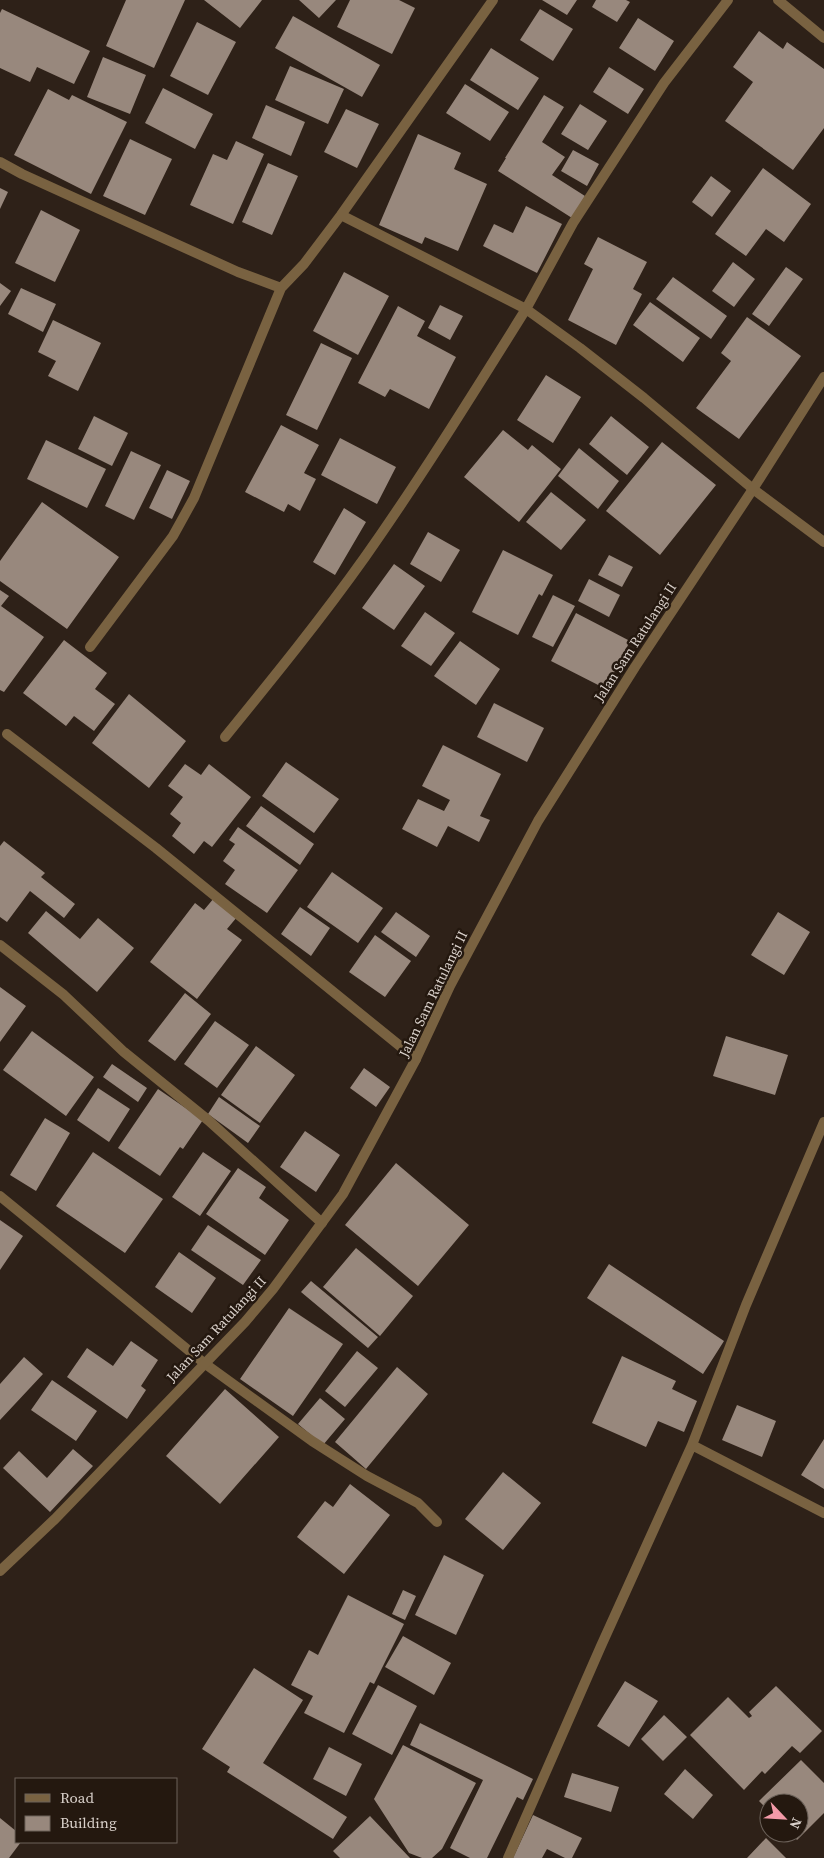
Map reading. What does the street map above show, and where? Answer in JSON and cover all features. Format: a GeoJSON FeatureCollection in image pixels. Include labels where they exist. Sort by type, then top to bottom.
{"type":"FeatureCollection","features":[{"type":"Feature","properties":{"kind":"street"},"geometry":{"type":"LineString","coordinates":[[90,647],[173,536],[194,498],[281,288],[304,264],[341,215],[493,0]]}},
{"type":"Feature","properties":{"kind":"street"},"geometry":{"type":"LineString","coordinates":[[225,737],[324,613],[365,557],[412,488],[526,308],[573,223],[637,124],[664,83],[728,0]]}},
{"type":"Feature","properties":{"kind":"street"},"geometry":{"type":"LineString","coordinates":[[778,0],[824,38]]}},
{"type":"Feature","properties":{"kind":"street"},"geometry":{"type":"LineString","coordinates":[[0,162],[22,174],[238,272],[281,288]]}},
{"type":"Feature","properties":{"kind":"street"},"geometry":{"type":"LineString","coordinates":[[341,215],[526,308],[644,398],[753,489],[824,542]]}},
{"type":"Feature","properties":{"kind":"street","name":"Jalan Sam Ratulangi II"},"geometry":{"type":"LineString","coordinates":[[0,1571],[56,1519],[245,1322],[273,1289],[322,1223],[347,1185],[416,1059],[450,986],[538,821],[635,667],[824,378]]}},
{"type":"Feature","properties":{"kind":"street"},"geometry":{"type":"LineString","coordinates":[[8,734],[156,848],[416,1059]]}},
{"type":"Feature","properties":{"kind":"street"},"geometry":{"type":"LineString","coordinates":[[0,945],[64,995],[124,1052],[208,1120],[322,1223]]}},
{"type":"Feature","properties":{"kind":"street"},"geometry":{"type":"LineString","coordinates":[[508,1858],[692,1445],[746,1306],[824,1122]]}},
{"type":"Feature","properties":{"kind":"street"},"geometry":{"type":"LineString","coordinates":[[0,1196],[204,1363],[312,1441],[367,1476],[418,1503],[437,1522]]}},
{"type":"Feature","properties":{"kind":"street"},"geometry":{"type":"LineString","coordinates":[[692,1445],[824,1513]]}},
{"type":"Feature","properties":{"kind":"building"},"geometry":{"type":"Polygon","coordinates":[[[126,0],[185,0],[154,68],[106,46],[126,0]]]}},
{"type":"Feature","properties":{"kind":"building"},"geometry":{"type":"Polygon","coordinates":[[[204,0],[262,0],[240,28],[204,0]]]}},
{"type":"Feature","properties":{"kind":"building"},"geometry":{"type":"Polygon","coordinates":[[[299,0],[336,0],[319,18],[299,0]]]}},
{"type":"Feature","properties":{"kind":"building"},"geometry":{"type":"Polygon","coordinates":[[[350,0],[399,0],[415,8],[392,54],[337,27],[350,0]]]}},
{"type":"Feature","properties":{"kind":"building"},"geometry":{"type":"Polygon","coordinates":[[[542,0],[577,0],[567,15],[542,0]]]}},
{"type":"Feature","properties":{"kind":"building"},"geometry":{"type":"Polygon","coordinates":[[[596,0],[626,0],[630,2],[617,22],[592,7],[596,0]]]}},
{"type":"Feature","properties":{"kind":"building"},"geometry":{"type":"Polygon","coordinates":[[[2,9],[90,51],[74,84],[37,67],[30,82],[0,68],[0,13],[2,9]]]}},
{"type":"Feature","properties":{"kind":"building"},"geometry":{"type":"Polygon","coordinates":[[[540,9],[573,29],[553,61],[520,40],[540,9]]]}},
{"type":"Feature","properties":{"kind":"building"},"geometry":{"type":"Polygon","coordinates":[[[293,16],[380,65],[362,97],[275,48],[293,16]]]}},
{"type":"Feature","properties":{"kind":"building"},"geometry":{"type":"Polygon","coordinates":[[[638,18],[674,41],[655,71],[619,48],[638,18]]]}},
{"type":"Feature","properties":{"kind":"building"},"geometry":{"type":"Polygon","coordinates":[[[197,22],[236,42],[208,95],[170,76],[197,22]]]}},
{"type":"Feature","properties":{"kind":"building"},"geometry":{"type":"Polygon","coordinates":[[[759,31],[783,49],[787,42],[824,69],[824,128],[793,170],[725,121],[753,82],[733,67],[759,31]]]}},
{"type":"Feature","properties":{"kind":"building"},"geometry":{"type":"Polygon","coordinates":[[[491,48],[539,78],[518,110],[470,80],[491,48]]]}},
{"type":"Feature","properties":{"kind":"building"},"geometry":{"type":"Polygon","coordinates":[[[103,57],[146,75],[130,114],[87,97],[103,57]]]}},
{"type":"Feature","properties":{"kind":"building"},"geometry":{"type":"Polygon","coordinates":[[[290,66],[344,89],[328,124],[275,100],[290,66]]]}},
{"type":"Feature","properties":{"kind":"building"},"geometry":{"type":"Polygon","coordinates":[[[609,67],[644,89],[628,114],[593,92],[609,67]]]}},
{"type":"Feature","properties":{"kind":"building"},"geometry":{"type":"Polygon","coordinates":[[[465,84],[509,112],[490,141],[446,113],[465,84]]]}},
{"type":"Feature","properties":{"kind":"building"},"geometry":{"type":"Polygon","coordinates":[[[163,88],[213,114],[195,149],[145,123],[163,88]]]}},
{"type":"Feature","properties":{"kind":"building"},"geometry":{"type":"Polygon","coordinates":[[[48,89],[69,100],[72,95],[127,122],[91,194],[14,155],[48,89]]]}},
{"type":"Feature","properties":{"kind":"building"},"geometry":{"type":"Polygon","coordinates":[[[544,95],[564,107],[542,142],[565,157],[552,175],[585,196],[572,218],[498,171],[544,95]]]}},
{"type":"Feature","properties":{"kind":"building"},"geometry":{"type":"Polygon","coordinates":[[[580,104],[607,121],[588,150],[561,134],[580,104]]]}},
{"type":"Feature","properties":{"kind":"building"},"geometry":{"type":"Polygon","coordinates":[[[266,105],[305,122],[291,156],[252,138],[266,105]]]}},
{"type":"Feature","properties":{"kind":"building"},"geometry":{"type":"Polygon","coordinates":[[[346,109],[379,124],[357,168],[324,152],[346,109]]]}},
{"type":"Feature","properties":{"kind":"building"},"geometry":{"type":"Polygon","coordinates":[[[418,134],[461,153],[454,169],[487,184],[458,251],[425,237],[422,244],[379,225],[418,134]]]}},
{"type":"Feature","properties":{"kind":"building"},"geometry":{"type":"Polygon","coordinates":[[[130,139],[172,159],[145,215],[103,196],[130,139]]]}},
{"type":"Feature","properties":{"kind":"building"},"geometry":{"type":"Polygon","coordinates":[[[236,141],[264,154],[233,224],[190,205],[213,154],[227,160],[236,141]]]}},
{"type":"Feature","properties":{"kind":"building"},"geometry":{"type":"Polygon","coordinates":[[[573,150],[599,164],[587,186],[561,171],[573,150]]]}},
{"type":"Feature","properties":{"kind":"building"},"geometry":{"type":"Polygon","coordinates":[[[268,163],[298,176],[272,235],[242,222],[268,163]]]}},
{"type":"Feature","properties":{"kind":"building"},"geometry":{"type":"Polygon","coordinates":[[[763,168],[811,204],[784,242],[766,229],[746,256],[715,234],[763,168]]]}},
{"type":"Feature","properties":{"kind":"building"},"geometry":{"type":"Polygon","coordinates":[[[711,176],[731,191],[712,217],[692,202],[711,176]]]}},
{"type":"Feature","properties":{"kind":"building"},"geometry":{"type":"Polygon","coordinates":[[[0,188],[8,192],[0,209],[0,188]]]}},
{"type":"Feature","properties":{"kind":"building"},"geometry":{"type":"Polygon","coordinates":[[[526,206],[562,224],[537,273],[483,246],[494,224],[513,233],[526,206]]]}},
{"type":"Feature","properties":{"kind":"building"},"geometry":{"type":"Polygon","coordinates":[[[41,210],[80,230],[55,282],[15,263],[41,210]]]}},
{"type":"Feature","properties":{"kind":"building"},"geometry":{"type":"Polygon","coordinates":[[[598,237],[647,262],[633,289],[642,294],[616,345],[568,320],[593,269],[584,264],[598,237]]]}},
{"type":"Feature","properties":{"kind":"building"},"geometry":{"type":"Polygon","coordinates":[[[733,262],[755,279],[734,307],[712,291],[733,262]]]}},
{"type":"Feature","properties":{"kind":"building"},"geometry":{"type":"Polygon","coordinates":[[[786,267],[803,279],[769,326],[752,314],[786,267]]]}},
{"type":"Feature","properties":{"kind":"building"},"geometry":{"type":"Polygon","coordinates":[[[344,272],[389,296],[358,355],[313,331],[344,272]]]}},
{"type":"Feature","properties":{"kind":"building"},"geometry":{"type":"Polygon","coordinates":[[[673,277],[727,316],[711,339],[656,299],[673,277]]]}},
{"type":"Feature","properties":{"kind":"building"},"geometry":{"type":"Polygon","coordinates":[[[0,283],[11,291],[0,306],[0,283]]]}},
{"type":"Feature","properties":{"kind":"building"},"geometry":{"type":"Polygon","coordinates":[[[21,288],[56,304],[43,332],[8,314],[21,288]]]}},
{"type":"Feature","properties":{"kind":"building"},"geometry":{"type":"Polygon","coordinates":[[[650,302],[700,338],[683,362],[633,325],[650,302]]]}},
{"type":"Feature","properties":{"kind":"building"},"geometry":{"type":"Polygon","coordinates":[[[440,305],[463,316],[450,340],[428,328],[440,305]]]}},
{"type":"Feature","properties":{"kind":"building"},"geometry":{"type":"Polygon","coordinates":[[[398,306],[425,321],[417,336],[456,357],[429,409],[390,389],[385,397],[358,383],[398,306]]]}},
{"type":"Feature","properties":{"kind":"building"},"geometry":{"type":"Polygon","coordinates":[[[747,317],[801,356],[739,439],[696,408],[731,361],[721,353],[747,317]]]}},
{"type":"Feature","properties":{"kind":"building"},"geometry":{"type":"Polygon","coordinates":[[[53,320],[101,343],[78,391],[48,376],[56,361],[38,352],[53,320]]]}},
{"type":"Feature","properties":{"kind":"building"},"geometry":{"type":"Polygon","coordinates":[[[321,343],[352,358],[317,430],[286,415],[321,343]]]}},
{"type":"Feature","properties":{"kind":"building"},"geometry":{"type":"Polygon","coordinates":[[[546,375],[581,397],[553,443],[517,420],[546,375]]]}},
{"type":"Feature","properties":{"kind":"building"},"geometry":{"type":"Polygon","coordinates":[[[94,416],[128,433],[112,466],[78,449],[94,416]]]}},
{"type":"Feature","properties":{"kind":"building"},"geometry":{"type":"Polygon","coordinates":[[[611,416],[649,447],[627,475],[589,444],[611,416]]]}},
{"type":"Feature","properties":{"kind":"building"},"geometry":{"type":"Polygon","coordinates":[[[281,425],[319,445],[304,473],[316,479],[300,511],[288,504],[284,512],[245,492],[281,425]]]}},
{"type":"Feature","properties":{"kind":"building"},"geometry":{"type":"Polygon","coordinates":[[[503,430],[528,450],[532,445],[561,469],[519,522],[464,477],[503,430]]]}},
{"type":"Feature","properties":{"kind":"building"},"geometry":{"type":"Polygon","coordinates":[[[340,438],[396,467],[377,504],[321,475],[340,438]]]}},
{"type":"Feature","properties":{"kind":"building"},"geometry":{"type":"Polygon","coordinates":[[[46,440],[106,469],[87,508],[27,479],[46,440]]]}},
{"type":"Feature","properties":{"kind":"building"},"geometry":{"type":"Polygon","coordinates":[[[662,442],[716,485],[660,555],[606,511],[662,442]]]}},
{"type":"Feature","properties":{"kind":"building"},"geometry":{"type":"Polygon","coordinates":[[[579,448],[619,481],[598,509],[558,476],[579,448]]]}},
{"type":"Feature","properties":{"kind":"building"},"geometry":{"type":"Polygon","coordinates":[[[131,451],[161,465],[134,520],[105,506],[131,451]]]}},
{"type":"Feature","properties":{"kind":"building"},"geometry":{"type":"Polygon","coordinates":[[[167,470],[190,481],[172,519],[149,508],[167,470]]]}},
{"type":"Feature","properties":{"kind":"building"},"geometry":{"type":"Polygon","coordinates":[[[551,492],[586,520],[561,550],[526,522],[551,492]]]}},
{"type":"Feature","properties":{"kind":"building"},"geometry":{"type":"Polygon","coordinates":[[[42,502],[119,557],[67,629],[0,581],[0,561],[42,502]]]}},
{"type":"Feature","properties":{"kind":"building"},"geometry":{"type":"Polygon","coordinates":[[[344,508],[366,522],[335,575],[313,562],[344,508]]]}},
{"type":"Feature","properties":{"kind":"building"},"geometry":{"type":"Polygon","coordinates":[[[428,532],[460,550],[441,582],[410,564],[428,532]]]}},
{"type":"Feature","properties":{"kind":"building"},"geometry":{"type":"Polygon","coordinates":[[[503,550],[553,575],[542,596],[539,594],[518,635],[472,612],[503,550]]]}},
{"type":"Feature","properties":{"kind":"building"},"geometry":{"type":"Polygon","coordinates":[[[609,555],[633,567],[622,587],[598,575],[609,555]]]}},
{"type":"Feature","properties":{"kind":"building"},"geometry":{"type":"Polygon","coordinates":[[[394,564],[425,586],[394,630],[362,608],[394,564]]]}},
{"type":"Feature","properties":{"kind":"building"},"geometry":{"type":"Polygon","coordinates":[[[589,579],[620,595],[609,617],[578,601],[589,579]]]}},
{"type":"Feature","properties":{"kind":"building"},"geometry":{"type":"Polygon","coordinates":[[[0,590],[9,596],[1,606],[44,637],[4,692],[0,690],[0,590]]]}},
{"type":"Feature","properties":{"kind":"building"},"geometry":{"type":"Polygon","coordinates":[[[553,595],[575,606],[553,647],[532,637],[553,595]]]}},
{"type":"Feature","properties":{"kind":"building"},"geometry":{"type":"Polygon","coordinates":[[[425,612],[455,633],[431,666],[401,646],[425,612]]]}},
{"type":"Feature","properties":{"kind":"building"},"geometry":{"type":"Polygon","coordinates":[[[576,613],[630,641],[606,689],[551,661],[576,613]]]}},
{"type":"Feature","properties":{"kind":"building"},"geometry":{"type":"Polygon","coordinates":[[[64,640],[107,673],[95,689],[115,704],[94,731],[74,716],[66,726],[23,693],[64,640]]]}},
{"type":"Feature","properties":{"kind":"building"},"geometry":{"type":"Polygon","coordinates":[[[460,641],[500,669],[476,705],[434,676],[460,641]]]}},
{"type":"Feature","properties":{"kind":"building"},"geometry":{"type":"Polygon","coordinates":[[[129,694],[186,741],[149,788],[92,743],[129,694]]]}},
{"type":"Feature","properties":{"kind":"building"},"geometry":{"type":"Polygon","coordinates":[[[494,703],[544,728],[527,762],[477,737],[494,703]]]}},
{"type":"Feature","properties":{"kind":"building"},"geometry":{"type":"Polygon","coordinates":[[[443,745],[501,774],[480,816],[490,820],[479,842],[448,826],[437,847],[402,829],[418,799],[444,811],[450,800],[422,786],[443,745]]]}},
{"type":"Feature","properties":{"kind":"building"},"geometry":{"type":"Polygon","coordinates":[[[286,762],[339,799],[314,833],[262,796],[286,762]]]}},
{"type":"Feature","properties":{"kind":"building"},"geometry":{"type":"Polygon","coordinates":[[[185,764],[201,775],[209,764],[251,797],[212,847],[204,841],[194,854],[172,836],[181,823],[170,814],[183,797],[168,786],[185,764]]]}},
{"type":"Feature","properties":{"kind":"building"},"geometry":{"type":"Polygon","coordinates":[[[261,806],[314,844],[300,865],[246,826],[261,806]]]}},
{"type":"Feature","properties":{"kind":"building"},"geometry":{"type":"Polygon","coordinates":[[[238,827],[298,870],[267,913],[225,884],[235,870],[223,861],[235,844],[229,840],[238,827]]]}},
{"type":"Feature","properties":{"kind":"building"},"geometry":{"type":"Polygon","coordinates":[[[4,841],[45,873],[41,877],[75,904],[64,918],[30,891],[7,922],[0,917],[0,846],[4,841]]]}},
{"type":"Feature","properties":{"kind":"building"},"geometry":{"type":"Polygon","coordinates":[[[332,872],[383,908],[358,943],[307,907],[332,872]]]}},
{"type":"Feature","properties":{"kind":"building"},"geometry":{"type":"Polygon","coordinates":[[[214,898],[237,917],[227,929],[242,940],[197,999],[150,962],[195,903],[204,910],[214,898]]]}},
{"type":"Feature","properties":{"kind":"building"},"geometry":{"type":"Polygon","coordinates":[[[300,907],[330,928],[311,956],[281,934],[300,907]]]}},
{"type":"Feature","properties":{"kind":"building"},"geometry":{"type":"Polygon","coordinates":[[[46,911],[80,939],[98,918],[134,948],[97,992],[28,933],[46,911]]]}},
{"type":"Feature","properties":{"kind":"building"},"geometry":{"type":"Polygon","coordinates":[[[396,912],[430,936],[416,957],[381,932],[396,912]]]}},
{"type":"Feature","properties":{"kind":"building"},"geometry":{"type":"Polygon","coordinates":[[[778,912],[810,932],[784,975],[751,955],[778,912]]]}},
{"type":"Feature","properties":{"kind":"building"},"geometry":{"type":"Polygon","coordinates":[[[375,935],[411,961],[385,997],[349,972],[375,935]]]}},
{"type":"Feature","properties":{"kind":"building"},"geometry":{"type":"Polygon","coordinates":[[[0,987],[26,1006],[0,1042],[0,987]]]}},
{"type":"Feature","properties":{"kind":"building"},"geometry":{"type":"Polygon","coordinates":[[[185,993],[211,1014],[175,1061],[148,1041],[185,993]]]}},
{"type":"Feature","properties":{"kind":"building"},"geometry":{"type":"Polygon","coordinates":[[[215,1021],[249,1045],[217,1088],[184,1064],[215,1021]]]}},
{"type":"Feature","properties":{"kind":"building"},"geometry":{"type":"Polygon","coordinates":[[[32,1031],[94,1077],[66,1116],[3,1070],[32,1031]]]}},
{"type":"Feature","properties":{"kind":"building"},"geometry":{"type":"Polygon","coordinates":[[[726,1036],[788,1055],[775,1095],[713,1076],[726,1036]]]}},
{"type":"Feature","properties":{"kind":"building"},"geometry":{"type":"Polygon","coordinates":[[[256,1046],[295,1075],[260,1123],[221,1095],[256,1046]]]}},
{"type":"Feature","properties":{"kind":"building"},"geometry":{"type":"Polygon","coordinates":[[[112,1064],[147,1088],[138,1102],[103,1077],[112,1064]]]}},
{"type":"Feature","properties":{"kind":"building"},"geometry":{"type":"Polygon","coordinates":[[[364,1068],[390,1087],[376,1107],[350,1088],[364,1068]]]}},
{"type":"Feature","properties":{"kind":"building"},"geometry":{"type":"Polygon","coordinates":[[[98,1088],[130,1109],[109,1142],[77,1120],[98,1088]]]}},
{"type":"Feature","properties":{"kind":"building"},"geometry":{"type":"Polygon","coordinates":[[[158,1089],[203,1120],[183,1149],[180,1147],[160,1176],[118,1148],[158,1089]]]}},
{"type":"Feature","properties":{"kind":"building"},"geometry":{"type":"Polygon","coordinates":[[[219,1097],[260,1126],[248,1143],[208,1114],[219,1097]]]}},
{"type":"Feature","properties":{"kind":"building"},"geometry":{"type":"Polygon","coordinates":[[[45,1118],[70,1133],[36,1191],[10,1175],[45,1118]]]}},
{"type":"Feature","properties":{"kind":"building"},"geometry":{"type":"Polygon","coordinates":[[[305,1131],[340,1155],[316,1192],[280,1167],[305,1131]]]}},
{"type":"Feature","properties":{"kind":"building"},"geometry":{"type":"Polygon","coordinates":[[[93,1152],[163,1199],[125,1253],[56,1206],[93,1152]]]}},
{"type":"Feature","properties":{"kind":"building"},"geometry":{"type":"Polygon","coordinates":[[[203,1152],[231,1171],[200,1216],[172,1197],[203,1152]]]}},
{"type":"Feature","properties":{"kind":"building"},"geometry":{"type":"Polygon","coordinates":[[[396,1163],[469,1225],[418,1286],[345,1225],[396,1163]]]}},
{"type":"Feature","properties":{"kind":"building"},"geometry":{"type":"Polygon","coordinates":[[[238,1168],[266,1187],[259,1198],[289,1220],[265,1255],[206,1214],[238,1168]]]}},
{"type":"Feature","properties":{"kind":"building"},"geometry":{"type":"Polygon","coordinates":[[[0,1220],[23,1236],[0,1270],[0,1220]]]}},
{"type":"Feature","properties":{"kind":"building"},"geometry":{"type":"Polygon","coordinates":[[[208,1225],[261,1260],[243,1285],[191,1250],[208,1225]]]}},
{"type":"Feature","properties":{"kind":"building"},"geometry":{"type":"Polygon","coordinates":[[[356,1248],[413,1296],[380,1336],[323,1287],[356,1248]]]}},
{"type":"Feature","properties":{"kind":"building"},"geometry":{"type":"Polygon","coordinates":[[[179,1252],[216,1278],[192,1313],[155,1287],[179,1252]]]}},
{"type":"Feature","properties":{"kind":"building"},"geometry":{"type":"Polygon","coordinates":[[[609,1264],[724,1341],[703,1374],[587,1298],[609,1264]]]}},
{"type":"Feature","properties":{"kind":"building"},"geometry":{"type":"Polygon","coordinates":[[[311,1281],[378,1337],[368,1348],[301,1292],[311,1281]]]}},
{"type":"Feature","properties":{"kind":"building"},"geometry":{"type":"Polygon","coordinates":[[[289,1308],[343,1344],[293,1416],[240,1379],[289,1308]]]}},
{"type":"Feature","properties":{"kind":"building"},"geometry":{"type":"Polygon","coordinates":[[[131,1341],[158,1360],[141,1386],[146,1390],[127,1419],[67,1377],[87,1348],[113,1366],[131,1341]]]}},
{"type":"Feature","properties":{"kind":"building"},"geometry":{"type":"Polygon","coordinates":[[[357,1351],[378,1368],[345,1407],[325,1391],[357,1351]]]}},
{"type":"Feature","properties":{"kind":"building"},"geometry":{"type":"Polygon","coordinates":[[[622,1356],[676,1381],[672,1389],[697,1401],[684,1432],[658,1421],[646,1447],[592,1423],[622,1356]]]}},
{"type":"Feature","properties":{"kind":"building"},"geometry":{"type":"Polygon","coordinates":[[[24,1357],[43,1374],[0,1420],[0,1384],[24,1357]]]}},
{"type":"Feature","properties":{"kind":"building"},"geometry":{"type":"Polygon","coordinates":[[[397,1367],[428,1394],[366,1469],[335,1442],[397,1367]]]}},
{"type":"Feature","properties":{"kind":"building"},"geometry":{"type":"Polygon","coordinates":[[[52,1380],[97,1411],[76,1441],[31,1410],[52,1380]]]}},
{"type":"Feature","properties":{"kind":"building"},"geometry":{"type":"Polygon","coordinates":[[[225,1389],[279,1437],[220,1504],[166,1456],[225,1389]]]}},
{"type":"Feature","properties":{"kind":"building"},"geometry":{"type":"Polygon","coordinates":[[[320,1398],[345,1419],[323,1445],[298,1424],[320,1398]]]}},
{"type":"Feature","properties":{"kind":"building"},"geometry":{"type":"Polygon","coordinates":[[[737,1405],[776,1421],[762,1457],[722,1440],[737,1405]]]}},
{"type":"Feature","properties":{"kind":"building"},"geometry":{"type":"Polygon","coordinates":[[[824,1439],[824,1489],[801,1475],[824,1439]]]}},
{"type":"Feature","properties":{"kind":"building"},"geometry":{"type":"Polygon","coordinates":[[[73,1449],[93,1466],[50,1512],[3,1468],[19,1451],[47,1478],[73,1449]]]}},
{"type":"Feature","properties":{"kind":"building"},"geometry":{"type":"Polygon","coordinates":[[[503,1472],[541,1503],[503,1550],[465,1519],[503,1472]]]}},
{"type":"Feature","properties":{"kind":"building"},"geometry":{"type":"Polygon","coordinates":[[[350,1484],[390,1515],[344,1574],[297,1537],[325,1501],[333,1507],[350,1484]]]}},
{"type":"Feature","properties":{"kind":"building"},"geometry":{"type":"Polygon","coordinates":[[[444,1555],[484,1575],[456,1635],[415,1615],[444,1555]]]}},
{"type":"Feature","properties":{"kind":"building"},"geometry":{"type":"Polygon","coordinates":[[[403,1590],[416,1596],[405,1620],[392,1614],[403,1590]]]}},
{"type":"Feature","properties":{"kind":"building"},"geometry":{"type":"Polygon","coordinates":[[[348,1595],[404,1624],[374,1684],[370,1682],[344,1733],[304,1713],[313,1696],[291,1685],[309,1650],[318,1655],[348,1595]]]}},
{"type":"Feature","properties":{"kind":"building"},"geometry":{"type":"Polygon","coordinates":[[[403,1636],[451,1663],[434,1695],[385,1667],[403,1636]]]}},
{"type":"Feature","properties":{"kind":"building"},"geometry":{"type":"Polygon","coordinates":[[[254,1668],[303,1700],[263,1763],[347,1817],[333,1839],[227,1772],[230,1767],[202,1749],[254,1668]]]}},
{"type":"Feature","properties":{"kind":"building"},"geometry":{"type":"Polygon","coordinates":[[[625,1681],[658,1701],[629,1747],[597,1726],[625,1681]]]}},
{"type":"Feature","properties":{"kind":"building"},"geometry":{"type":"Polygon","coordinates":[[[378,1685],[417,1706],[392,1755],[352,1734],[378,1685]]]}},
{"type":"Feature","properties":{"kind":"building"},"geometry":{"type":"Polygon","coordinates":[[[776,1686],[822,1731],[800,1753],[792,1746],[765,1774],[762,1771],[744,1790],[690,1735],[728,1697],[749,1718],[752,1716],[749,1712],[776,1686]]]}},
{"type":"Feature","properties":{"kind":"building"},"geometry":{"type":"Polygon","coordinates":[[[664,1715],[687,1737],[663,1761],[641,1739],[664,1715]]]}},
{"type":"Feature","properties":{"kind":"building"},"geometry":{"type":"Polygon","coordinates":[[[420,1723],[533,1779],[523,1800],[517,1797],[487,1858],[470,1858],[450,1848],[483,1780],[410,1745],[420,1723]]]}},
{"type":"Feature","properties":{"kind":"building"},"geometry":{"type":"Polygon","coordinates":[[[403,1745],[476,1783],[442,1849],[432,1858],[422,1858],[409,1853],[374,1799],[403,1745]]]}},
{"type":"Feature","properties":{"kind":"building"},"geometry":{"type":"Polygon","coordinates":[[[329,1747],[362,1764],[346,1796],[313,1779],[329,1747]]]}},
{"type":"Feature","properties":{"kind":"building"},"geometry":{"type":"Polygon","coordinates":[[[801,1760],[824,1783],[824,1813],[809,1828],[809,1793],[767,1793],[801,1760]]]}},
{"type":"Feature","properties":{"kind":"building"},"geometry":{"type":"Polygon","coordinates":[[[685,1769],[713,1795],[693,1819],[664,1794],[685,1769]]]}},
{"type":"Feature","properties":{"kind":"building"},"geometry":{"type":"Polygon","coordinates":[[[572,1773],[619,1787],[611,1812],[564,1797],[572,1773]]]}},
{"type":"Feature","properties":{"kind":"building"},"geometry":{"type":"Polygon","coordinates":[[[533,1815],[582,1838],[572,1858],[565,1858],[547,1849],[542,1858],[513,1858],[533,1815]]]}},
{"type":"Feature","properties":{"kind":"building"},"geometry":{"type":"Polygon","coordinates":[[[370,1816],[410,1858],[340,1858],[333,1851],[370,1816]]]}},
{"type":"Feature","properties":{"kind":"building"},"geometry":{"type":"Polygon","coordinates":[[[0,1818],[15,1830],[15,1843],[20,1843],[9,1858],[0,1858],[0,1818]]]}},
{"type":"Feature","properties":{"kind":"building"},"geometry":{"type":"Polygon","coordinates":[[[761,1843],[771,1843],[786,1858],[747,1858],[761,1843]]]}}]}
